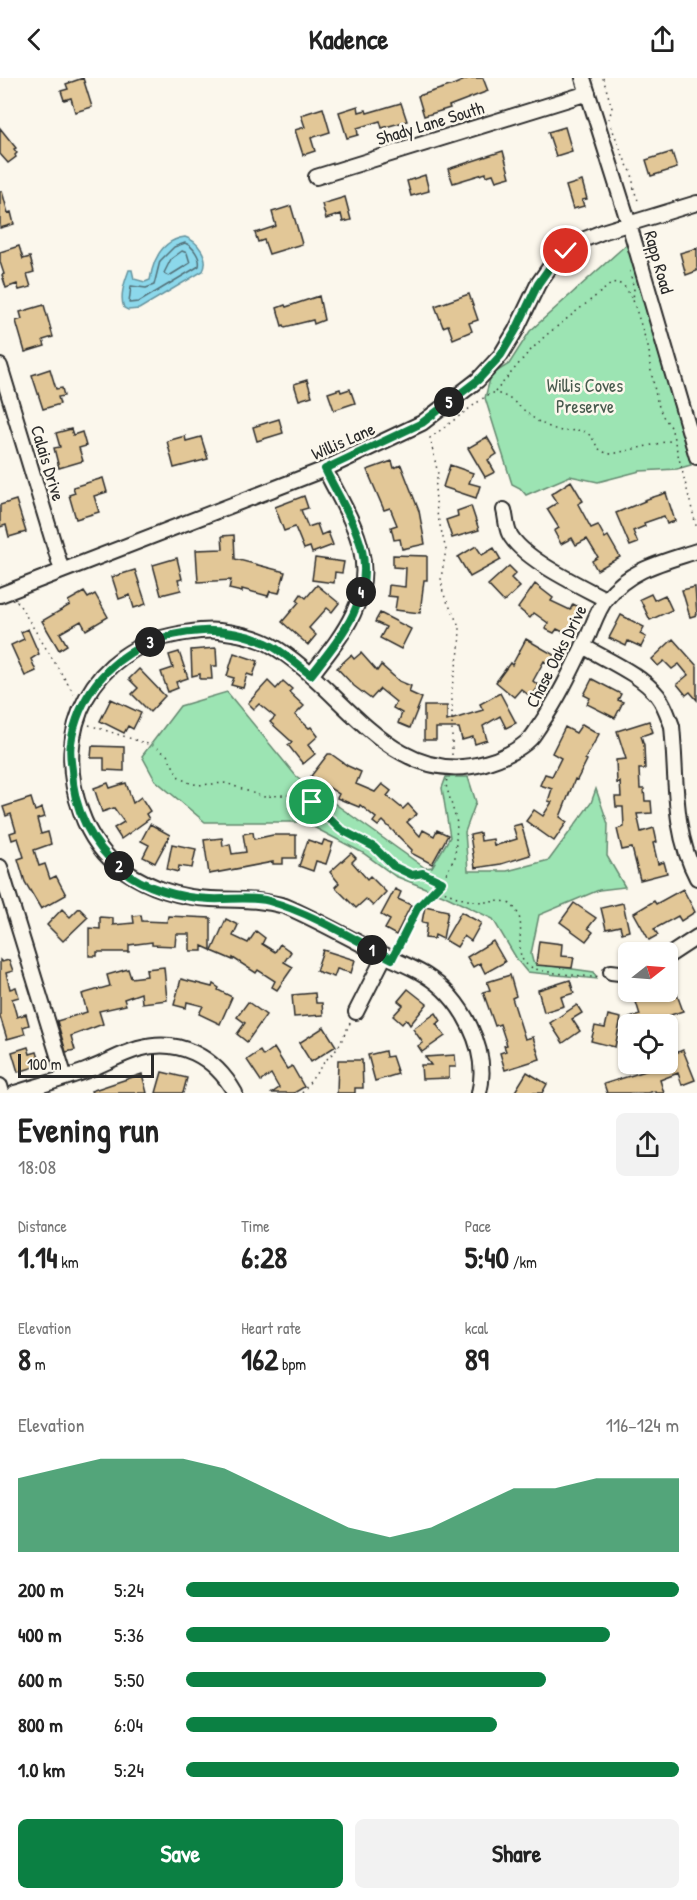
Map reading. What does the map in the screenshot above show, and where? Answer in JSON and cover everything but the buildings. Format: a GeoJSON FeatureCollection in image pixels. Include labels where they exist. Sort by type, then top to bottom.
{"type":"FeatureCollection","features":[{"type":"Feature","properties":{"kind":"street","name":"Rapp Road"},"geometry":{"type":"LineString","coordinates":[[583,78],[693,424],[697,457]]}},
{"type":"Feature","properties":{"kind":"street","name":"Shady Lane South"},"geometry":{"type":"LineString","coordinates":[[316,177],[588,93]]}},
{"type":"Feature","properties":{"kind":"street","name":"Willis Lane"},"geometry":{"type":"LineString","coordinates":[[0,595],[325,469],[422,423],[478,380],[501,355],[538,284],[550,267],[566,251],[585,239],[697,203]]}},
{"type":"Feature","properties":{"kind":"street","name":"Calais Drive"},"geometry":{"type":"LineString","coordinates":[[0,366],[62,571]]}},
{"type":"Feature","properties":{"kind":"street"},"geometry":{"type":"LineString","coordinates":[[311,675],[348,625],[356,610],[363,581],[362,550],[357,535],[325,469]]}},
{"type":"Feature","properties":{"kind":"street"},"geometry":{"type":"LineString","coordinates":[[504,510],[509,532],[520,547],[545,566],[605,599]]}},
{"type":"Feature","properties":{"kind":"street","name":"Chase Oaks Drive"},"geometry":{"type":"LineString","coordinates":[[480,1093],[482,1070],[467,1020],[448,995],[426,975],[285,906],[265,900],[187,897],[164,891],[123,870],[96,843],[85,825],[72,785],[70,746],[74,726],[87,694],[108,669],[130,651],[163,637],[202,630],[242,636],[269,644],[311,675],[372,732],[402,754],[418,761],[449,768],[464,768],[501,758],[530,739],[553,706],[605,599],[631,575],[646,567],[697,551]]}},
{"type":"Feature","properties":{"kind":"street"},"geometry":{"type":"LineString","coordinates":[[583,646],[642,680],[660,698],[672,726],[679,822],[684,846],[697,878]]}},
{"type":"Feature","properties":{"kind":"street"},"geometry":{"type":"LineString","coordinates":[[0,867],[65,1078]]}},
{"type":"Feature","properties":{"kind":"street"},"geometry":{"type":"LineString","coordinates":[[678,949],[697,937]]}},
{"type":"Feature","properties":{"kind":"street"},"geometry":{"type":"LineString","coordinates":[[356,1012],[388,957]]}},
{"type":"Feature","properties":{"kind":"street"},"geometry":{"type":"LineString","coordinates":[[611,972],[618,973]]}},
{"type":"Feature","properties":{"kind":"street"},"geometry":{"type":"LineString","coordinates":[[15,1093],[65,1078],[138,1049],[152,1046],[178,1047],[202,1056],[225,1075],[235,1093]]}},
{"type":"Feature","properties":{"kind":"street"},"geometry":{"type":"LineString","coordinates":[[0,1086],[2,1093]]}},
{"type":"Feature","properties":{"kind":"path"},"geometry":{"type":"LineString","coordinates":[[603,78],[612,108],[608,123],[613,129],[632,173],[634,190],[639,203]]}},
{"type":"Feature","properties":{"kind":"path"},"geometry":{"type":"LineString","coordinates":[[495,393],[545,336],[611,284],[616,282],[624,286],[633,300],[649,350],[657,401],[662,415],[671,427],[697,529]]}},
{"type":"Feature","properties":{"kind":"path"},"geometry":{"type":"LineString","coordinates":[[16,601],[74,695],[85,700]]}},
{"type":"Feature","properties":{"kind":"path"},"geometry":{"type":"LineString","coordinates":[[86,724],[154,746],[167,755],[179,777],[187,782],[198,785],[226,783],[263,796],[300,796],[312,802],[340,829],[374,847],[393,866],[412,875],[423,873],[442,882]]}},
{"type":"Feature","properties":{"kind":"path"},"geometry":{"type":"LineString","coordinates":[[388,957],[418,907],[439,887],[455,857],[457,822],[446,785],[447,776]]}},
{"type":"Feature","properties":{"kind":"path"},"geometry":{"type":"LineString","coordinates":[[439,887],[463,899],[490,902],[501,900],[515,908],[522,932],[520,953],[522,959],[531,968],[592,977],[611,972]]}},
{"type":"Feature","properties":{"kind":"path"},"geometry":{"type":"LineString","coordinates":[[302,1093],[325,1061],[338,1048],[356,1012]]}},
{"type":"Feature","properties":{"kind":"green space","name":"Willis Coves Preserve"},"geometry":{"type":"Polygon","coordinates":[[[627,244],[691,465],[677,469],[640,471],[598,482],[570,476],[526,495],[512,484],[485,398],[491,375],[509,364],[530,331],[627,244]]]}},
{"type":"Feature","properties":{"kind":"green space"},"geometry":{"type":"Polygon","coordinates":[[[227,692],[296,776],[425,868],[432,867],[450,837],[442,788],[446,777],[468,777],[476,802],[465,832],[468,871],[507,871],[549,860],[591,803],[596,789],[608,824],[607,856],[625,887],[599,890],[539,915],[531,954],[533,962],[537,964],[594,972],[597,979],[527,972],[493,919],[443,895],[395,876],[363,853],[304,822],[205,822],[155,780],[142,756],[180,706],[227,692]]]}},
{"type":"Feature","properties":{"kind":"water"},"geometry":{"type":"Polygon","coordinates":[[[185,237],[194,242],[202,251],[205,261],[203,271],[139,309],[124,308],[122,294],[129,270],[132,270],[134,279],[145,282],[150,280],[160,252],[170,242],[185,237]]]}},
{"type":"Feature","properties":{"kind":"route"},"geometry":{"type":"LineString","coordinates":[[312,802],[340,829],[374,847],[393,866],[412,875],[423,873],[442,882],[418,907],[392,959],[285,906],[265,900],[187,897],[164,891],[123,870],[96,843],[85,825],[78,805],[72,785],[70,746],[74,726],[87,694],[108,669],[130,651],[163,637],[202,630],[251,638],[269,644],[311,675],[348,625],[356,610],[363,581],[362,550],[357,535],[325,469],[422,423],[478,380],[501,355],[538,284],[550,267],[566,251]]}}]}
